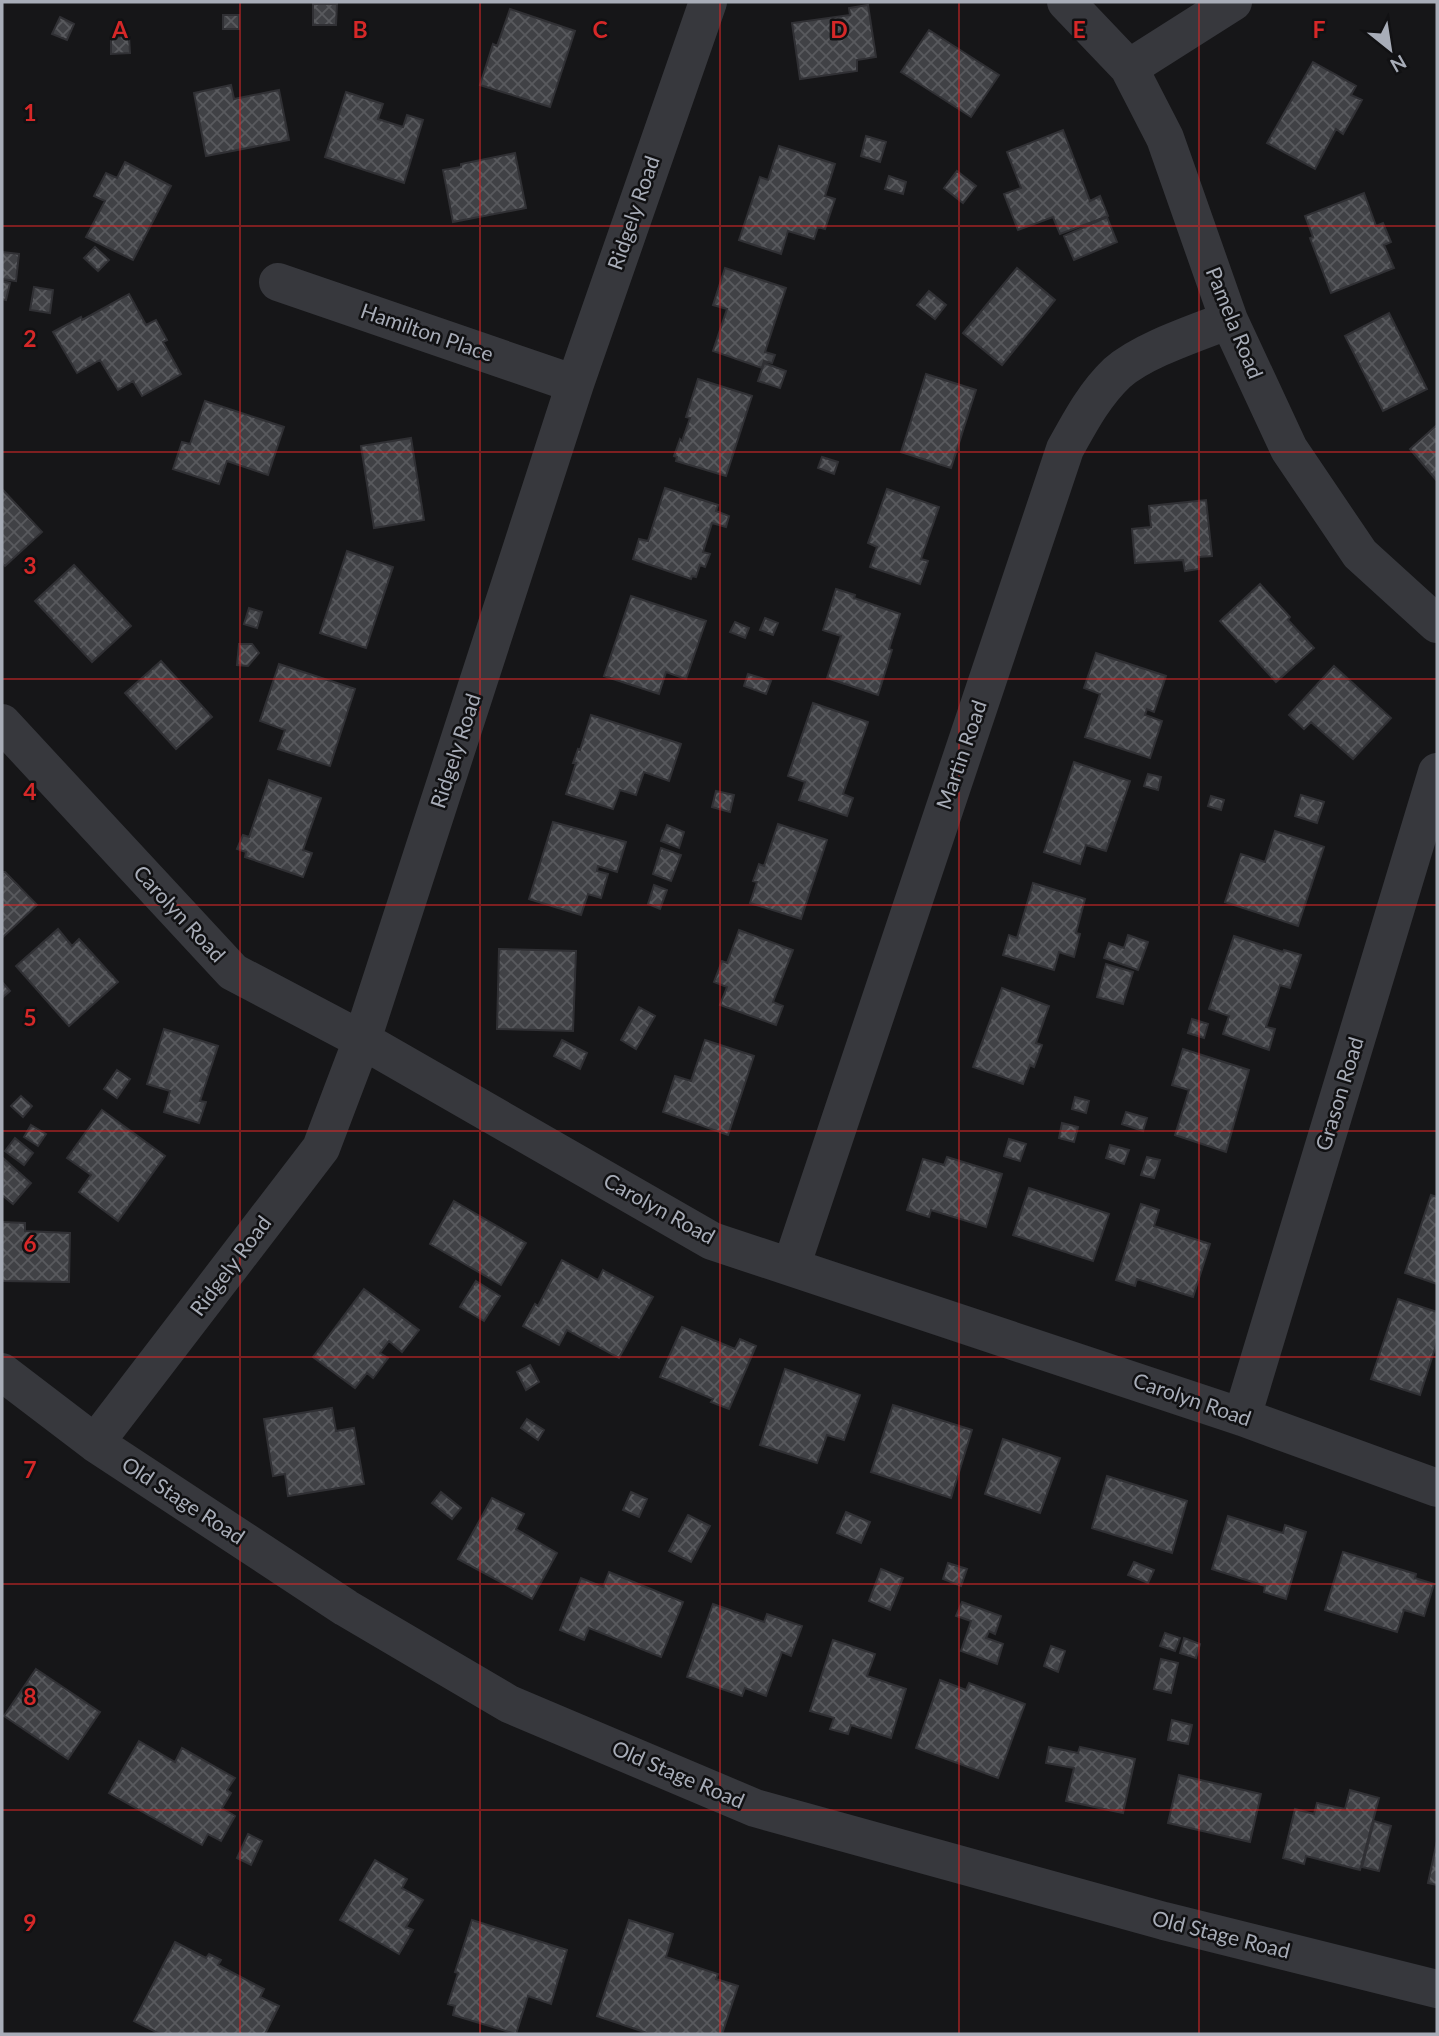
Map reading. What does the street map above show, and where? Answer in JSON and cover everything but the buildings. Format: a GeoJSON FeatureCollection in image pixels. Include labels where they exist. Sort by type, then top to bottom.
{"type":"FeatureCollection","features":[{"type":"Feature","properties":{"kind":"street","name":"Ridgely Road"},"geometry":{"type":"LineString","coordinates":[[94,1443],[321,1148],[362,1040],[575,384],[708,2]]}},
{"type":"Feature","properties":{"kind":"street","name":"Pamela Road"},"geometry":{"type":"LineString","coordinates":[[1066,2],[1129,68],[1165,138],[1229,320],[1289,449],[1360,554],[1437,624]]}},
{"type":"Feature","properties":{"kind":"street"},"geometry":{"type":"LineString","coordinates":[[1129,68],[1233,2]]}},
{"type":"Feature","properties":{"kind":"street","name":"Hamilton Place"},"geometry":{"type":"LineString","coordinates":[[278,282],[575,384]]}},
{"type":"Feature","properties":{"kind":"street","name":"Martin Road"},"geometry":{"type":"LineString","coordinates":[[791,1267],[1065,449],[1088,406],[1118,372],[1162,346],[1229,320]]}},
{"type":"Feature","properties":{"kind":"street","name":"Carolyn Road"},"geometry":{"type":"LineString","coordinates":[[2,723],[233,972],[362,1040],[712,1241],[1242,1417],[1437,1488]]}},
{"type":"Feature","properties":{"kind":"street","name":"Grason Road"},"geometry":{"type":"LineString","coordinates":[[1242,1417],[1437,772]]}},
{"type":"Feature","properties":{"kind":"street","name":"Old Stage Road"},"geometry":{"type":"LineString","coordinates":[[2,1372],[94,1443],[346,1608],[509,1704],[755,1808],[1164,1920],[1437,1989]]}}]}
